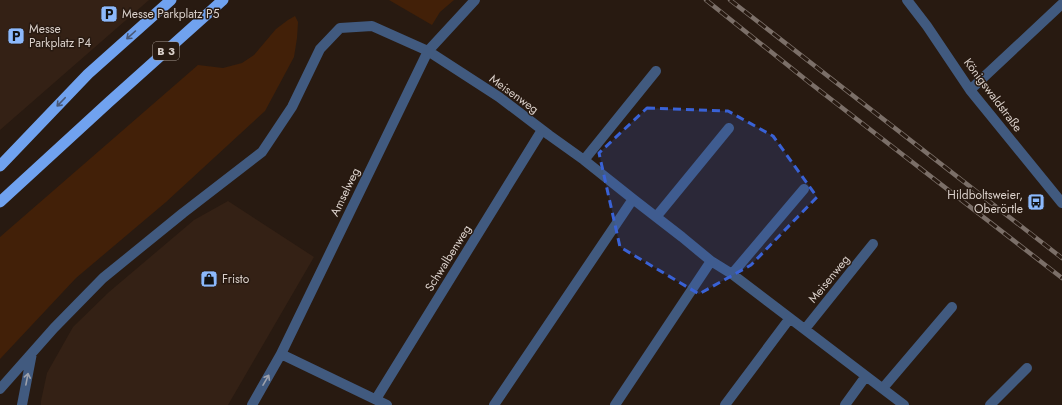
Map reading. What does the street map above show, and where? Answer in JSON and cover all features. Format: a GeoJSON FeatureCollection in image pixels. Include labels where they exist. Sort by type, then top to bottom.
{"type":"FeatureCollection","features":[{"type":"Feature","properties":{"kind":"highway"},"geometry":{"type":"LineString","coordinates":[[0,166],[88,74],[171,0]]}},
{"type":"Feature","properties":{"kind":"highway","name":"B 3"},"geometry":{"type":"LineString","coordinates":[[0,202],[223,0]]}},
{"type":"Feature","properties":{"kind":"street","name":"Amselweg"},"geometry":{"type":"LineString","coordinates":[[252,405],[281,354],[428,51],[475,0]]}},
{"type":"Feature","properties":{"kind":"street","name":"Königswaldstraße"},"geometry":{"type":"LineString","coordinates":[[906,0],[927,26],[970,90],[1062,203]]}},
{"type":"Feature","properties":{"kind":"street"},"geometry":{"type":"LineString","coordinates":[[970,90],[1062,4]]}},
{"type":"Feature","properties":{"kind":"street","name":"Meisenweg"},"geometry":{"type":"LineString","coordinates":[[0,389],[54,328],[103,278],[183,213],[262,152],[292,107],[320,49],[340,28],[372,26],[428,51],[498,97],[584,160],[682,236],[711,261],[732,274],[904,405]]}},
{"type":"Feature","properties":{"kind":"street"},"geometry":{"type":"LineString","coordinates":[[584,160],[656,71]]}},
{"type":"Feature","properties":{"kind":"street"},"geometry":{"type":"LineString","coordinates":[[656,217],[729,128]]}},
{"type":"Feature","properties":{"kind":"street","name":"Schwalbenweg"},"geometry":{"type":"LineString","coordinates":[[376,399],[542,130]]}},
{"type":"Feature","properties":{"kind":"street"},"geometry":{"type":"LineString","coordinates":[[732,274],[804,189]]}},
{"type":"Feature","properties":{"kind":"street"},"geometry":{"type":"LineString","coordinates":[[494,405],[633,199]]}},
{"type":"Feature","properties":{"kind":"street","name":"Meisenweg"},"geometry":{"type":"LineString","coordinates":[[805,330],[873,244]]}},
{"type":"Feature","properties":{"kind":"street"},"geometry":{"type":"LineString","coordinates":[[615,405],[711,261]]}},
{"type":"Feature","properties":{"kind":"street"},"geometry":{"type":"LineString","coordinates":[[883,388],[952,307]]}},
{"type":"Feature","properties":{"kind":"street"},"geometry":{"type":"LineString","coordinates":[[725,405],[790,318]]}},
{"type":"Feature","properties":{"kind":"street"},"geometry":{"type":"LineString","coordinates":[[22,405],[32,353]]}},
{"type":"Feature","properties":{"kind":"street"},"geometry":{"type":"LineString","coordinates":[[281,354],[387,405]]}},
{"type":"Feature","properties":{"kind":"street"},"geometry":{"type":"LineString","coordinates":[[990,405],[1027,368]]}},
{"type":"Feature","properties":{"kind":"street"},"geometry":{"type":"LineString","coordinates":[[845,405],[866,376]]}},
{"type":"Feature","properties":{"kind":"highlighted area"},"geometry":{"type":"Polygon","coordinates":[[[647,108],[728,111],[773,136],[817,197],[751,265],[699,294],[620,247],[599,153],[647,108]]]}},
{"type":"Feature","properties":{"kind":"shaded area"},"geometry":{"type":"Polygon","coordinates":[[[0,0],[149,0],[0,130],[0,0]]]}},
{"type":"Feature","properties":{"kind":"shaded area"},"geometry":{"type":"Polygon","coordinates":[[[389,0],[454,0],[440,12],[432,25],[389,0]]]}},
{"type":"Feature","properties":{"kind":"shaded area"},"geometry":{"type":"Polygon","coordinates":[[[295,16],[298,22],[294,57],[265,111],[166,202],[76,278],[0,359],[0,237],[198,65],[223,68],[242,63],[254,55],[276,29],[295,16]]]}},
{"type":"Feature","properties":{"kind":"shaded area"},"geometry":{"type":"Polygon","coordinates":[[[228,201],[314,257],[228,405],[41,405],[47,373],[73,327],[109,292],[194,220],[228,201]]]}},
{"type":"Feature","properties":{"kind":"railway"},"geometry":{"type":"LineString","coordinates":[[706,0],[810,83],[1062,278]]}},
{"type":"Feature","properties":{"kind":"railway"},"geometry":{"type":"LineString","coordinates":[[730,0],[1062,258]]}},
{"type":"Feature","properties":{"kind":"place","name":"Messe Parkplatz P5"},"geometry":{"type":"Point","coordinates":[109,14]}},
{"type":"Feature","properties":{"kind":"place","name":"Messe Parkplatz P4"},"geometry":{"type":"Point","coordinates":[16,36]}},
{"type":"Feature","properties":{"kind":"place","name":"Hildboltsweier, Oberörtle"},"geometry":{"type":"Point","coordinates":[1036,202]}},
{"type":"Feature","properties":{"kind":"place","name":"Fristo"},"geometry":{"type":"Point","coordinates":[209,279]}}]}
